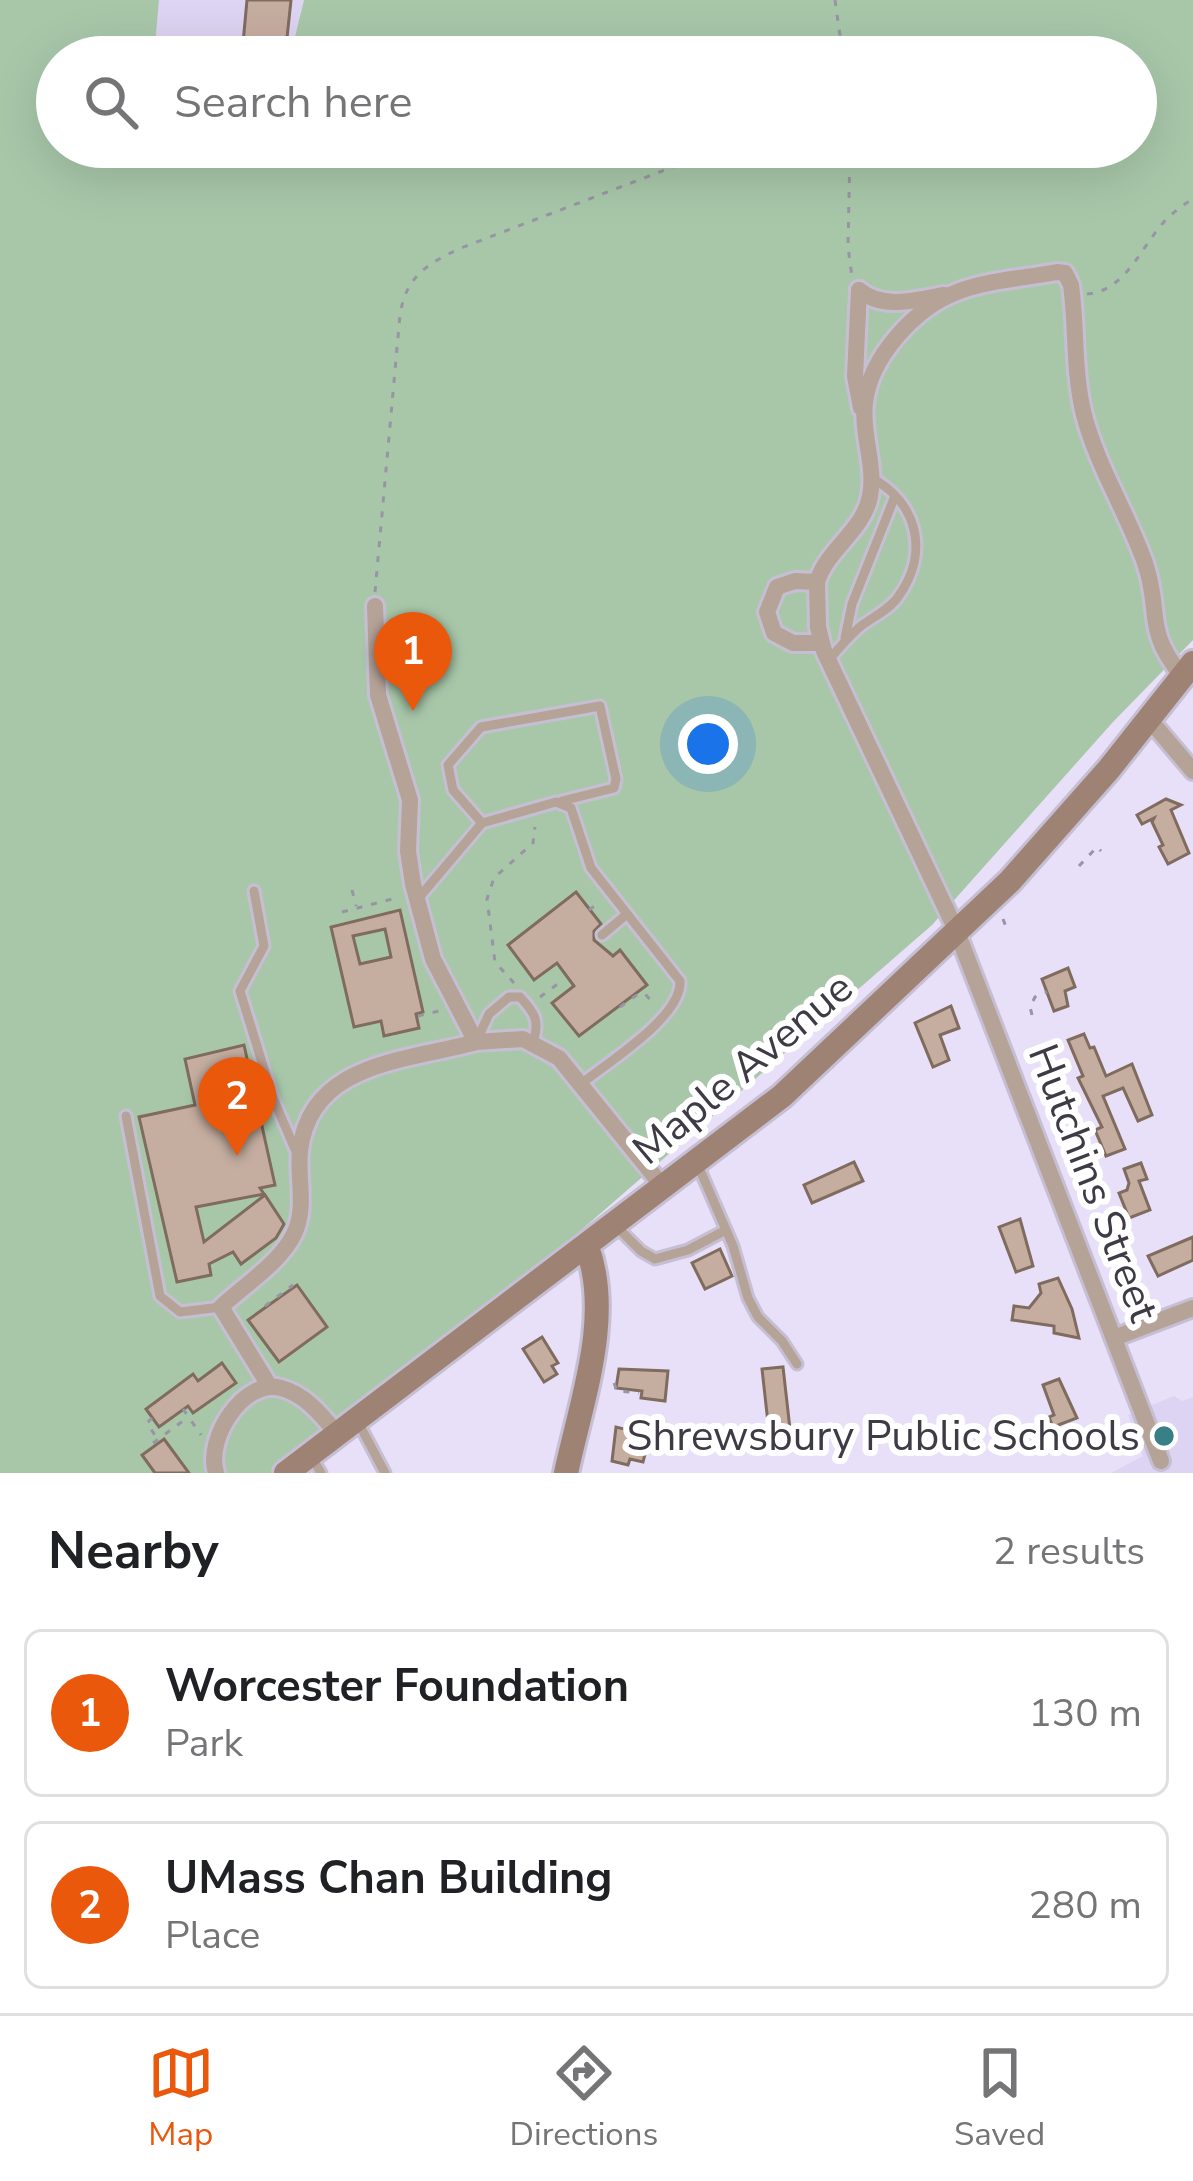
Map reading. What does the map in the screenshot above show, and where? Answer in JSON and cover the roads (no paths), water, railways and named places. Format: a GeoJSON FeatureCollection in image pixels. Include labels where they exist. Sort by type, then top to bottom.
{"type":"FeatureCollection","features":[{"type":"Feature","properties":{"kind":"main road","name":"Maple Avenue"},"geometry":{"type":"LineString","coordinates":[[286,1473],[316,1464],[348,1429],[782,1096],[1024,867],[1188,669]]}},
{"type":"Feature","properties":{"kind":"main road"},"geometry":{"type":"LineString","coordinates":[[566,1473],[597,1312],[597,1280],[587,1246]]}},
{"type":"Feature","properties":{"kind":"street"},"geometry":{"type":"LineString","coordinates":[[818,582],[795,581],[777,587],[767,616],[771,629],[782,639],[825,652],[818,582],[826,560],[864,512],[871,477],[855,376],[859,290],[890,303],[1054,272],[1065,274],[1072,294],[1075,367],[1088,430],[1144,562],[1158,640],[1188,669]]}},
{"type":"Feature","properties":{"kind":"street"},"geometry":{"type":"LineString","coordinates":[[864,418],[871,380],[892,344],[918,317],[955,292]]}},
{"type":"Feature","properties":{"kind":"street"},"geometry":{"type":"LineString","coordinates":[[374,606],[376,679],[385,728],[410,800],[410,898],[433,959],[476,1042]]}},
{"type":"Feature","properties":{"kind":"street","name":"Hutchins Street"},"geometry":{"type":"LineString","coordinates":[[825,652],[957,932],[1161,1461]]}},
{"type":"Feature","properties":{"kind":"street"},"geometry":{"type":"LineString","coordinates":[[1150,719],[1193,771]]}},
{"type":"Feature","properties":{"kind":"street"},"geometry":{"type":"LineString","coordinates":[[270,1387],[221,1307],[293,1235],[301,1204],[302,1138],[311,1114],[343,1080],[388,1060],[476,1042],[533,1042],[560,1058],[664,1188]]}},
{"type":"Feature","properties":{"kind":"street"},"geometry":{"type":"LineString","coordinates":[[1114,1338],[1193,1308]]}},
{"type":"Feature","properties":{"kind":"street"},"geometry":{"type":"LineString","coordinates":[[216,1473],[212,1451],[226,1418],[270,1387],[282,1388],[348,1429]]}},
{"type":"Feature","properties":{"kind":"lane"},"geometry":{"type":"LineString","coordinates":[[825,652],[844,643],[897,600],[914,566],[918,536],[895,496],[871,477]]}},
{"type":"Feature","properties":{"kind":"lane"},"geometry":{"type":"LineString","coordinates":[[844,643],[852,604],[895,496]]}},
{"type":"Feature","properties":{"kind":"lane"},"geometry":{"type":"LineString","coordinates":[[410,898],[482,823],[614,788],[599,706],[481,728],[448,765],[453,790],[482,823]]}},
{"type":"Feature","properties":{"kind":"lane"},"geometry":{"type":"LineString","coordinates":[[559,802],[571,808],[591,868],[680,981],[678,1001],[580,1084]]}},
{"type":"Feature","properties":{"kind":"lane"},"geometry":{"type":"LineString","coordinates":[[254,891],[264,946],[240,991],[273,1098],[299,1159]]}},
{"type":"Feature","properties":{"kind":"lane"},"geometry":{"type":"LineString","coordinates":[[602,935],[627,914]]}},
{"type":"Feature","properties":{"kind":"lane"},"geometry":{"type":"LineString","coordinates":[[476,1042],[490,1014],[509,997],[520,997],[535,1012],[538,1028],[533,1042]]}},
{"type":"Feature","properties":{"kind":"lane"},"geometry":{"type":"LineString","coordinates":[[126,1116],[160,1295],[180,1312],[221,1307]]}},
{"type":"Feature","properties":{"kind":"lane"},"geometry":{"type":"LineString","coordinates":[[697,1163],[758,1317],[797,1364]]}},
{"type":"Feature","properties":{"kind":"lane"},"geometry":{"type":"LineString","coordinates":[[615,1225],[640,1251],[655,1259],[688,1250],[726,1230]]}},
{"type":"Feature","properties":{"kind":"lane"},"geometry":{"type":"LineString","coordinates":[[348,1429],[385,1473]]}},
{"type":"Feature","properties":{"kind":"place","name":"Worcester Foundation"},"geometry":{"type":"Point","coordinates":[413,711]}},
{"type":"Feature","properties":{"kind":"place","name":"UMass Chan Building"},"geometry":{"type":"Point","coordinates":[237,1156]}},
{"type":"Feature","properties":{"kind":"place","name":"Shrewsbury Public Schools"},"geometry":{"type":"Point","coordinates":[1164,1436]}}]}
